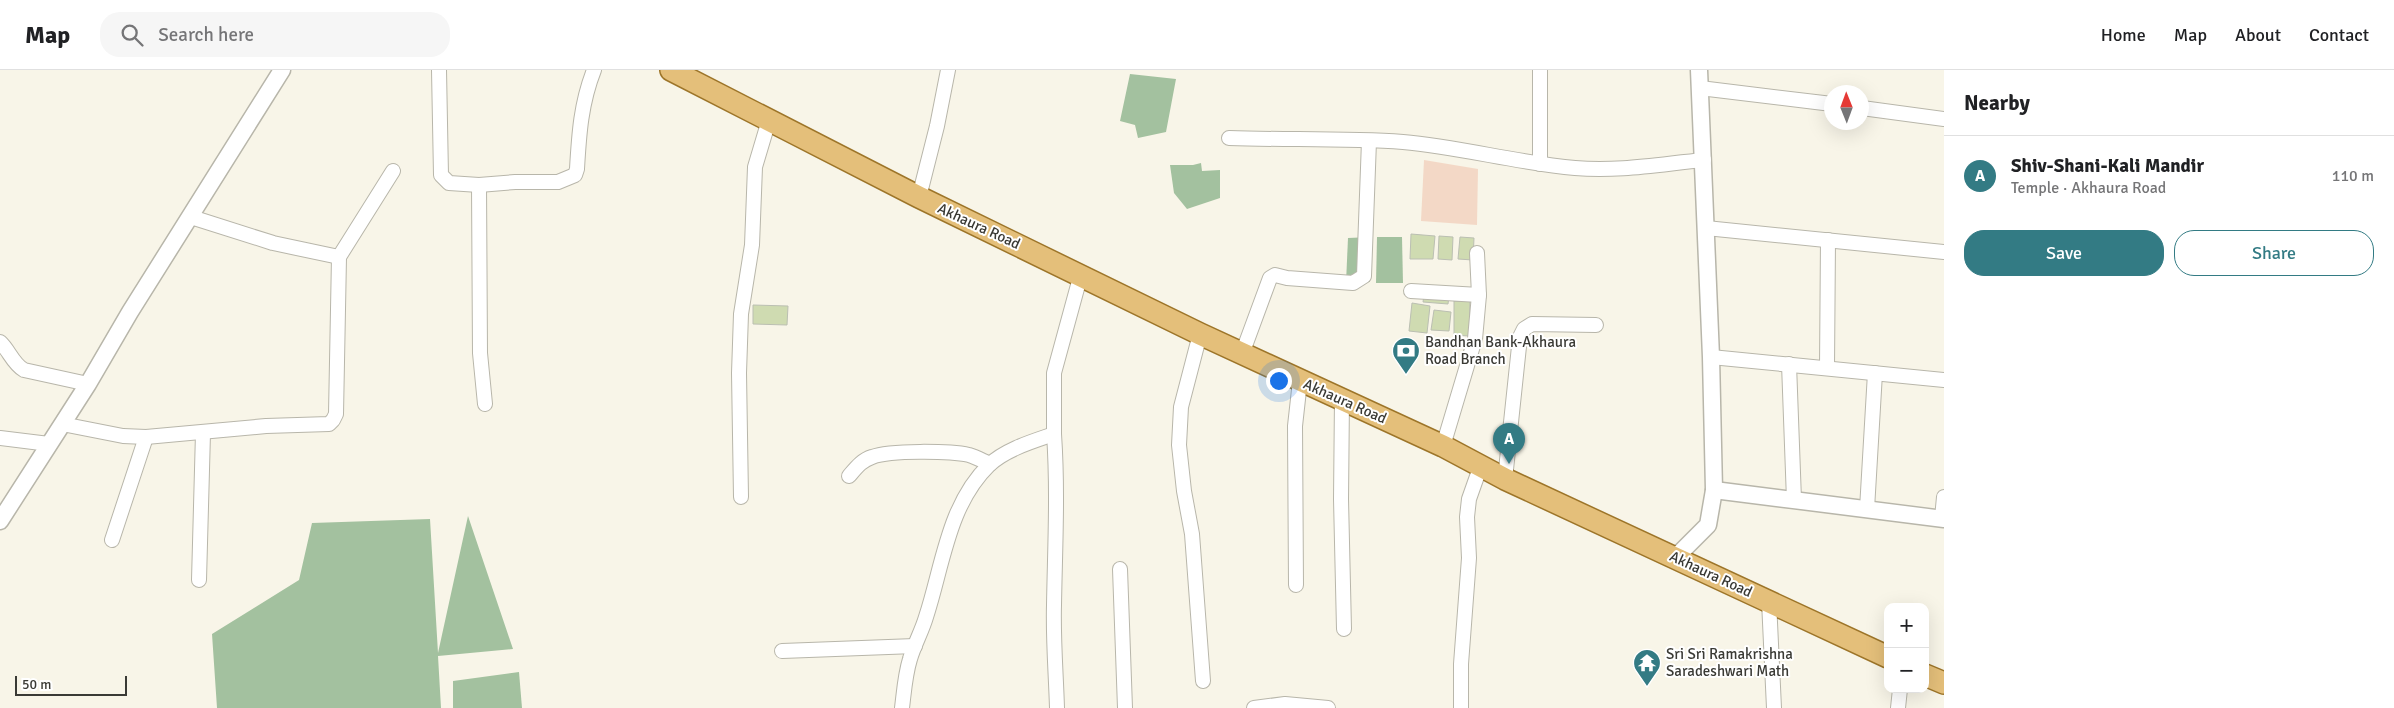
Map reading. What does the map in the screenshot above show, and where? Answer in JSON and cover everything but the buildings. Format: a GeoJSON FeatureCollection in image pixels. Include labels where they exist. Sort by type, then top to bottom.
{"type":"FeatureCollection","features":[{"type":"Feature","properties":{"kind":"main road","name":"Akhaura Road"},"geometry":{"type":"LineString","coordinates":[[683,73],[919,198],[1080,274],[1242,354],[1342,398],[1481,465],[1505,479],[1884,655]]}},
{"type":"Feature","properties":{"kind":"main road"},"geometry":{"type":"LineString","coordinates":[[1929,677],[1944,684]]}},
{"type":"Feature","properties":{"kind":"street"},"geometry":{"type":"LineString","coordinates":[[0,521],[5,506],[50,444],[130,312],[282,70]]}},
{"type":"Feature","properties":{"kind":"street"},"geometry":{"type":"LineString","coordinates":[[439,70],[441,175],[449,183],[480,185],[516,182],[558,182],[575,175],[584,95],[594,70]]}},
{"type":"Feature","properties":{"kind":"street"},"geometry":{"type":"LineString","coordinates":[[919,198],[939,119],[948,70]]}},
{"type":"Feature","properties":{"kind":"street"},"geometry":{"type":"LineString","coordinates":[[1540,70],[1540,164]]}},
{"type":"Feature","properties":{"kind":"street"},"geometry":{"type":"LineString","coordinates":[[1676,557],[1708,525],[1711,517],[1714,490],[1704,160],[1699,70]]}},
{"type":"Feature","properties":{"kind":"street"},"geometry":{"type":"LineString","coordinates":[[1700,88],[1824,103]]}},
{"type":"Feature","properties":{"kind":"street"},"geometry":{"type":"LineString","coordinates":[[1869,109],[1944,119]]}},
{"type":"Feature","properties":{"kind":"street"},"geometry":{"type":"LineString","coordinates":[[741,497],[739,373],[741,314],[752,244],[755,167],[769,120]]}},
{"type":"Feature","properties":{"kind":"street"},"geometry":{"type":"LineString","coordinates":[[1228,138],[1369,142],[1447,147],[1540,164],[1578,168],[1622,168],[1704,160]]}},
{"type":"Feature","properties":{"kind":"street"},"geometry":{"type":"LineString","coordinates":[[1242,354],[1270,278],[1275,275],[1287,278],[1353,283],[1364,276],[1369,142]]}},
{"type":"Feature","properties":{"kind":"street"},"geometry":{"type":"LineString","coordinates":[[62,424],[123,436],[146,437],[266,426],[322,426],[333,420],[336,396],[339,257],[393,171]]}},
{"type":"Feature","properties":{"kind":"street"},"geometry":{"type":"LineString","coordinates":[[480,185],[480,354],[485,404]]}},
{"type":"Feature","properties":{"kind":"street"},"geometry":{"type":"LineString","coordinates":[[191,217],[273,243],[339,257]]}},
{"type":"Feature","properties":{"kind":"street"},"geometry":{"type":"LineString","coordinates":[[1706,228],[1944,252]]}},
{"type":"Feature","properties":{"kind":"street"},"geometry":{"type":"LineString","coordinates":[[1827,368],[1828,240]]}},
{"type":"Feature","properties":{"kind":"street"},"geometry":{"type":"LineString","coordinates":[[1442,446],[1471,356],[1479,295],[1478,253]]}},
{"type":"Feature","properties":{"kind":"street"},"geometry":{"type":"LineString","coordinates":[[1057,708],[1054,606],[1057,543],[1057,478],[1054,434],[1054,374],[1080,274]]}},
{"type":"Feature","properties":{"kind":"street"},"geometry":{"type":"LineString","coordinates":[[1411,291],[1479,295]]}},
{"type":"Feature","properties":{"kind":"street"},"geometry":{"type":"LineString","coordinates":[[1505,479],[1520,337],[1524,328],[1532,324],[1596,325]]}},
{"type":"Feature","properties":{"kind":"street"},"geometry":{"type":"LineString","coordinates":[[1200,334],[1181,407],[1179,445],[1184,491],[1192,534],[1203,681]]}},
{"type":"Feature","properties":{"kind":"street"},"geometry":{"type":"LineString","coordinates":[[0,342],[8,349],[19,368],[88,384]]}},
{"type":"Feature","properties":{"kind":"street"},"geometry":{"type":"LineString","coordinates":[[1711,357],[1944,380]]}},
{"type":"Feature","properties":{"kind":"street"},"geometry":{"type":"LineString","coordinates":[[1789,364],[1794,500]]}},
{"type":"Feature","properties":{"kind":"street"},"geometry":{"type":"LineString","coordinates":[[1867,509],[1875,373]]}},
{"type":"Feature","properties":{"kind":"street"},"geometry":{"type":"LineString","coordinates":[[1296,585],[1295,426],[1300,381]]}},
{"type":"Feature","properties":{"kind":"street"},"geometry":{"type":"LineString","coordinates":[[1342,398],[1341,499],[1344,629]]}},
{"type":"Feature","properties":{"kind":"street"},"geometry":{"type":"LineString","coordinates":[[200,580],[203,433]]}},
{"type":"Feature","properties":{"kind":"street"},"geometry":{"type":"LineString","coordinates":[[902,708],[908,667],[926,617],[944,546],[956,514],[971,486],[990,464],[1029,443],[1054,434]]}},
{"type":"Feature","properties":{"kind":"street"},"geometry":{"type":"LineString","coordinates":[[112,540],[146,437]]}},
{"type":"Feature","properties":{"kind":"street"},"geometry":{"type":"LineString","coordinates":[[0,438],[50,444]]}},
{"type":"Feature","properties":{"kind":"street"},"geometry":{"type":"LineString","coordinates":[[849,476],[860,463],[871,457],[892,453],[956,454],[970,456],[990,464]]}},
{"type":"Feature","properties":{"kind":"street"},"geometry":{"type":"LineString","coordinates":[[1461,708],[1461,664],[1469,558],[1467,517],[1469,500],[1481,465]]}},
{"type":"Feature","properties":{"kind":"street"},"geometry":{"type":"LineString","coordinates":[[1714,490],[1943,519],[1944,497]]}},
{"type":"Feature","properties":{"kind":"street"},"geometry":{"type":"LineString","coordinates":[[1120,569],[1125,708]]}},
{"type":"Feature","properties":{"kind":"street"},"geometry":{"type":"LineString","coordinates":[[1769,601],[1774,708]]}},
{"type":"Feature","properties":{"kind":"street"},"geometry":{"type":"LineString","coordinates":[[782,651],[915,646]]}},
{"type":"Feature","properties":{"kind":"street"},"geometry":{"type":"LineString","coordinates":[[1898,708],[1900,693]]}},
{"type":"Feature","properties":{"kind":"street"},"geometry":{"type":"LineString","coordinates":[[1254,708],[1285,704],[1328,708]]}},
{"type":"Feature","properties":{"kind":"shaded area"},"geometry":{"type":"Polygon","coordinates":[[[1130,74],[1176,79],[1166,132],[1138,138],[1135,125],[1120,121],[1130,74]]]}},
{"type":"Feature","properties":{"kind":"shaded area"},"geometry":{"type":"Polygon","coordinates":[[[1424,160],[1478,169],[1477,225],[1421,221],[1424,160]]]}},
{"type":"Feature","properties":{"kind":"shaded area"},"geometry":{"type":"Polygon","coordinates":[[[1201,163],[1202,171],[1220,170],[1220,198],[1187,209],[1174,193],[1170,165],[1201,163]]]}},
{"type":"Feature","properties":{"kind":"shaded area"},"geometry":{"type":"Polygon","coordinates":[[[1371,237],[1370,282],[1346,283],[1348,238],[1371,237]]]}},
{"type":"Feature","properties":{"kind":"shaded area"},"geometry":{"type":"Polygon","coordinates":[[[1377,237],[1402,237],[1403,283],[1376,283],[1377,237]]]}},
{"type":"Feature","properties":{"kind":"shaded area"},"geometry":{"type":"Polygon","coordinates":[[[468,516],[513,649],[438,656],[441,708],[217,708],[212,634],[299,580],[312,523],[430,519],[438,653],[468,516]]]}},
{"type":"Feature","properties":{"kind":"shaded area"},"geometry":{"type":"Polygon","coordinates":[[[519,672],[522,708],[453,708],[453,681],[519,672]]]}},
{"type":"Feature","properties":{"kind":"place","name":"Bandhan Bank-Akhaura Road Branch"},"geometry":{"type":"Point","coordinates":[1406,375]}},
{"type":"Feature","properties":{"kind":"place","name":"Shiv-Shani-Kali Mandir"},"geometry":{"type":"Point","coordinates":[1509,464]}},
{"type":"Feature","properties":{"kind":"place","name":"Sri Sri Ramakrishna Saradeshwari Math"},"geometry":{"type":"Point","coordinates":[1647,687]}}]}
